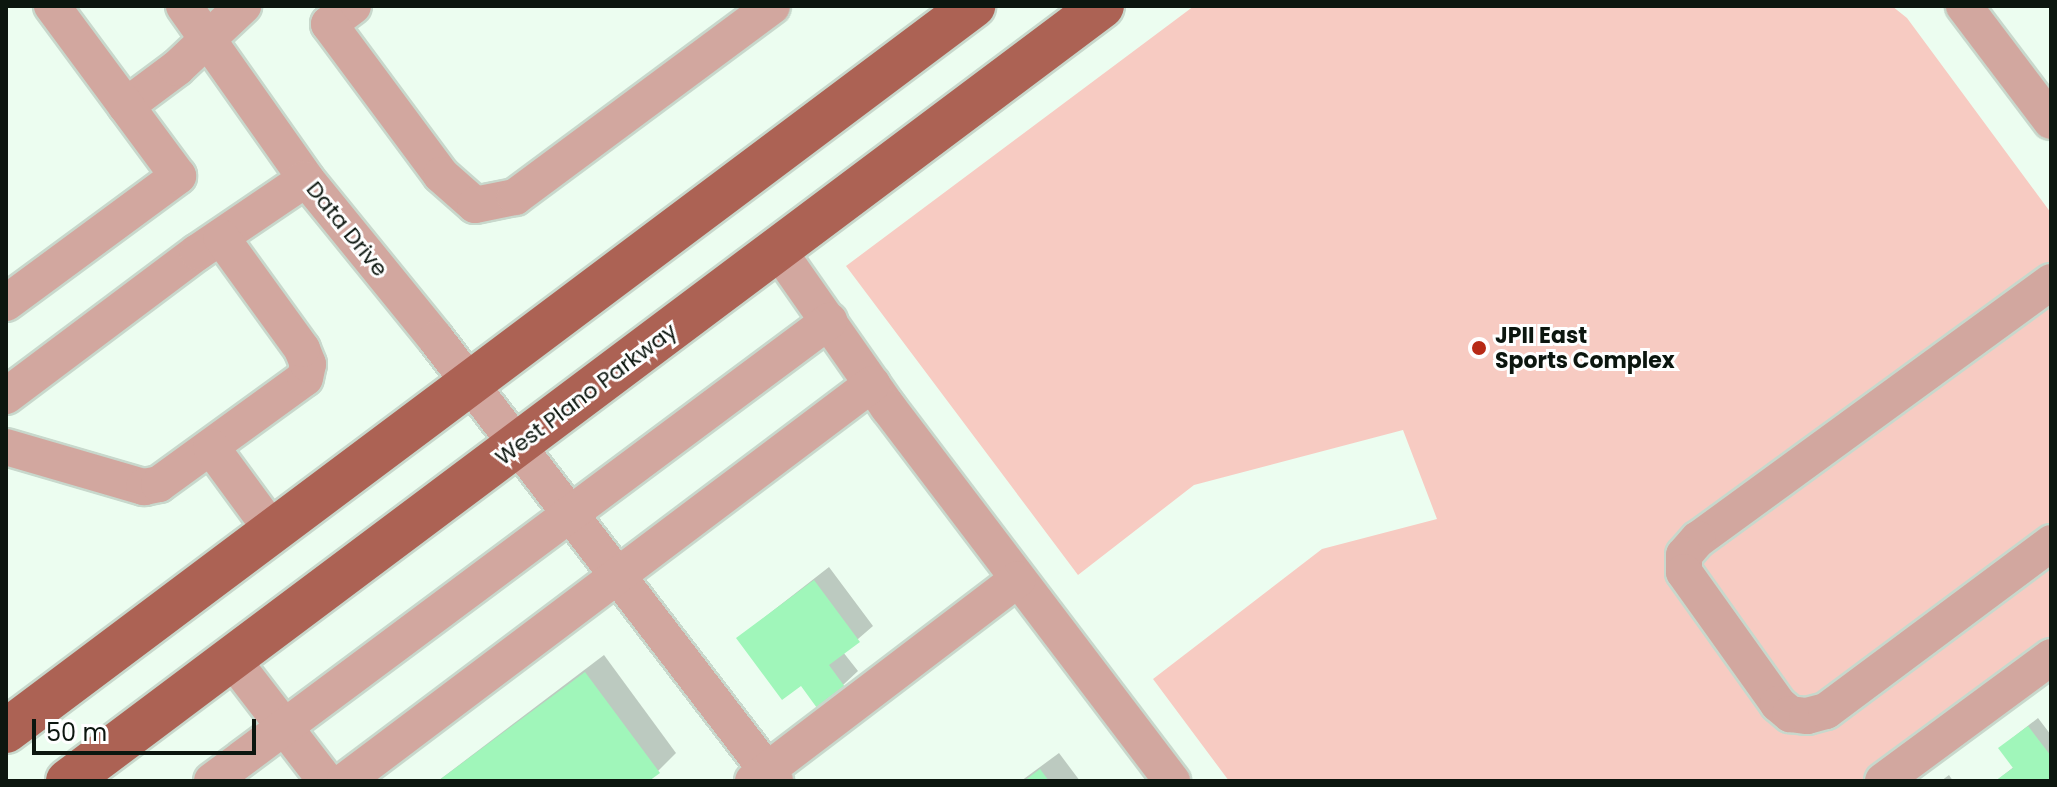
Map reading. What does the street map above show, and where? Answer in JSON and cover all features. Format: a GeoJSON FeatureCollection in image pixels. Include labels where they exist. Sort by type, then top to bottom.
{"type":"FeatureCollection","features":[{"type":"Feature","properties":{"kind":"main road"},"geometry":{"type":"LineString","coordinates":[[6,731],[467,381],[973,6]]}},
{"type":"Feature","properties":{"kind":"main road","name":"West Plano Parkway"},"geometry":{"type":"LineString","coordinates":[[68,781],[778,250],[1082,12]]}},
{"type":"Feature","properties":{"kind":"street"},"geometry":{"type":"LineString","coordinates":[[6,303],[178,176],[52,6]]}},
{"type":"Feature","properties":{"kind":"street","name":"Data Drive"},"geometry":{"type":"LineString","coordinates":[[184,6],[306,179],[467,381],[765,777]]}},
{"type":"Feature","properties":{"kind":"street"},"geometry":{"type":"LineString","coordinates":[[126,106],[243,6]]}},
{"type":"Feature","properties":{"kind":"street"},"geometry":{"type":"LineString","coordinates":[[353,6],[329,24],[441,175],[475,205],[515,197],[772,6]]}},
{"type":"Feature","properties":{"kind":"street"},"geometry":{"type":"LineString","coordinates":[[1964,6],[2051,121]]}},
{"type":"Feature","properties":{"kind":"street"},"geometry":{"type":"LineString","coordinates":[[6,396],[221,237],[306,179]]}},
{"type":"Feature","properties":{"kind":"street"},"geometry":{"type":"LineString","coordinates":[[6,447],[144,487],[159,484],[305,378],[308,364],[221,237]]}},
{"type":"Feature","properties":{"kind":"street"},"geometry":{"type":"LineString","coordinates":[[778,250],[872,384],[1172,781]]}},
{"type":"Feature","properties":{"kind":"street"},"geometry":{"type":"LineString","coordinates":[[2051,282],[1698,539],[1684,555],[1684,572],[1778,704],[1790,714],[1807,716],[1826,711],[2051,543]]}},
{"type":"Feature","properties":{"kind":"street"},"geometry":{"type":"LineString","coordinates":[[212,781],[566,513],[829,321]]}},
{"type":"Feature","properties":{"kind":"street"},"geometry":{"type":"LineString","coordinates":[[345,781],[872,384]]}},
{"type":"Feature","properties":{"kind":"street"},"geometry":{"type":"LineString","coordinates":[[211,447],[272,530]]}},
{"type":"Feature","properties":{"kind":"street"},"geometry":{"type":"LineString","coordinates":[[765,777],[1018,579]]}},
{"type":"Feature","properties":{"kind":"street"},"geometry":{"type":"LineString","coordinates":[[1883,781],[2051,657]]}},
{"type":"Feature","properties":{"kind":"street"},"geometry":{"type":"LineString","coordinates":[[232,659],[326,781]]}},
{"type":"Feature","properties":{"kind":"shaded area","name":"JPII East Sports Complex"},"geometry":{"type":"Polygon","coordinates":[[[1194,6],[1892,6],[1907,18],[2051,213],[2051,644],[1866,781],[1229,781],[1153,679],[1322,549],[1437,519],[1403,430],[1194,485],[1078,575],[846,266],[1194,6]]]}},
{"type":"Feature","properties":{"kind":"building"},"geometry":{"type":"Polygon","coordinates":[[[814,580],[860,642],[829,665],[845,687],[817,708],[801,686],[782,700],[736,638],[814,580]]]}},
{"type":"Feature","properties":{"kind":"building"},"geometry":{"type":"Polygon","coordinates":[[[585,672],[660,773],[649,781],[438,781],[585,672]]]}},
{"type":"Feature","properties":{"kind":"building"},"geometry":{"type":"Polygon","coordinates":[[[2028,726],[2051,756],[2051,781],[1995,781],[2013,768],[1998,748],[2028,726]]]}},
{"type":"Feature","properties":{"kind":"building"},"geometry":{"type":"Polygon","coordinates":[[[1040,769],[1049,781],[1024,781],[1040,769]]]}},
{"type":"Feature","properties":{"kind":"place","name":"JPII East Sports Complex"},"geometry":{"type":"Point","coordinates":[1479,348]}}]}
